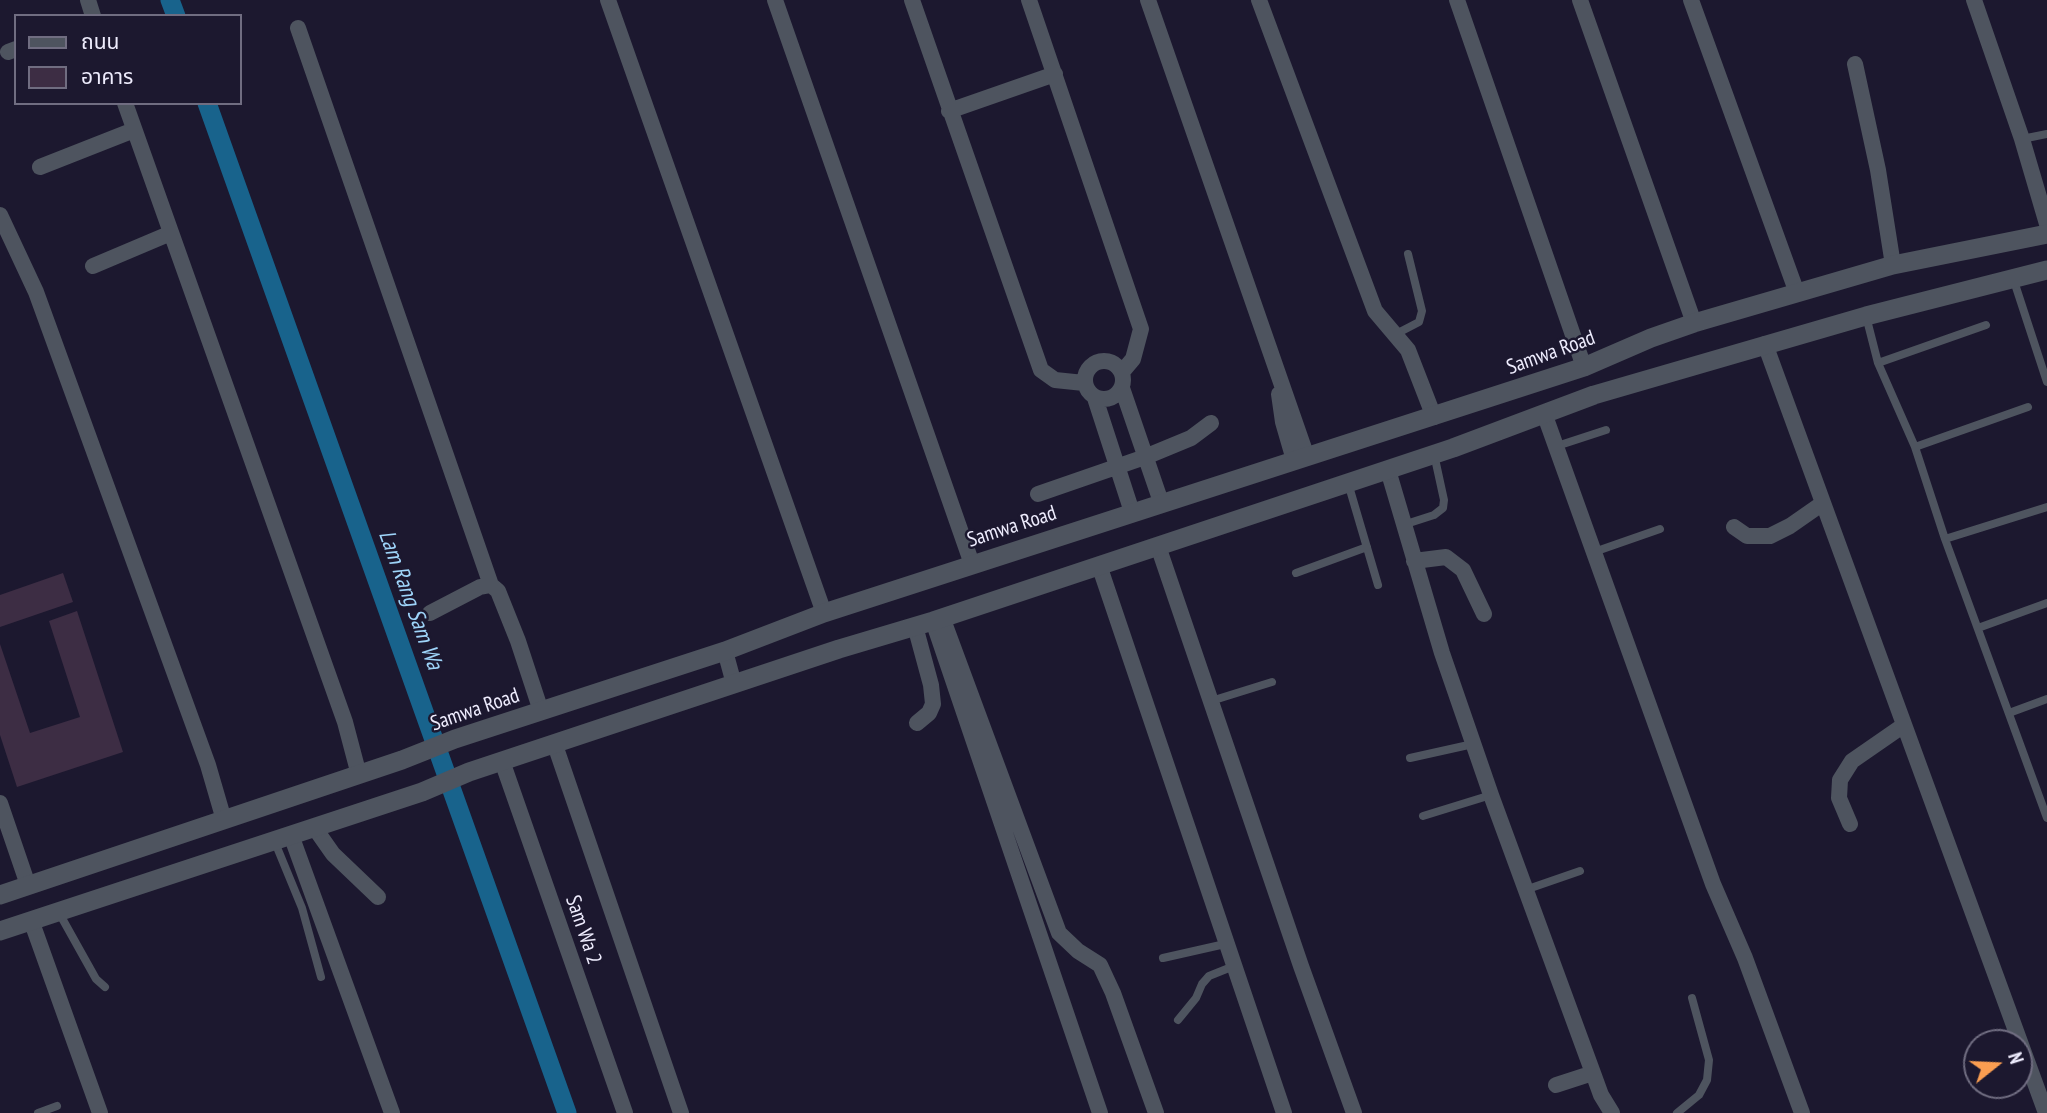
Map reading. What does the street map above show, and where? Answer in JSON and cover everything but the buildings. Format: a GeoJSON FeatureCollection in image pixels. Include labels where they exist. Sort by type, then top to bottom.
{"type":"FeatureCollection","features":[{"type":"Feature","properties":{"kind":"street"},"geometry":{"type":"LineString","coordinates":[[608,0],[824,613]]}},
{"type":"Feature","properties":{"kind":"street"},"geometry":{"type":"LineString","coordinates":[[775,0],[972,564]]}},
{"type":"Feature","properties":{"kind":"street"},"geometry":{"type":"LineString","coordinates":[[912,0],[1041,370],[1055,380],[1084,383]]}},
{"type":"Feature","properties":{"kind":"street"},"geometry":{"type":"LineString","coordinates":[[1029,0],[1141,329],[1133,359],[1122,380],[1115,396],[1105,400],[1095,398],[1084,383],[1085,373],[1098,361],[1108,361],[1116,365],[1122,380],[1161,502]]}},
{"type":"Feature","properties":{"kind":"street"},"geometry":{"type":"LineString","coordinates":[[1148,0],[1274,368],[1283,422],[1300,459]]}},
{"type":"Feature","properties":{"kind":"street"},"geometry":{"type":"LineString","coordinates":[[1259,0],[1375,311],[1408,350],[1434,417]]}},
{"type":"Feature","properties":{"kind":"street"},"geometry":{"type":"LineString","coordinates":[[1457,0],[1584,367]]}},
{"type":"Feature","properties":{"kind":"street"},"geometry":{"type":"LineString","coordinates":[[1580,0],[1694,323]]}},
{"type":"Feature","properties":{"kind":"street"},"geometry":{"type":"LineString","coordinates":[[1691,0],[1797,293]]}},
{"type":"Feature","properties":{"kind":"street"},"geometry":{"type":"LineString","coordinates":[[1974,0],[2022,139],[2047,225]]}},
{"type":"Feature","properties":{"kind":"street"},"geometry":{"type":"LineString","coordinates":[[298,28],[492,585],[498,591],[518,641],[541,711]]}},
{"type":"Feature","properties":{"kind":"street"},"geometry":{"type":"LineString","coordinates":[[1855,64],[1878,170],[1893,265]]}},
{"type":"Feature","properties":{"kind":"street"},"geometry":{"type":"LineString","coordinates":[[949,111],[1055,74]]}},
{"type":"Feature","properties":{"kind":"street"},"geometry":{"type":"LineString","coordinates":[[126,105],[345,722],[359,775]]}},
{"type":"Feature","properties":{"kind":"street"},"geometry":{"type":"LineString","coordinates":[[40,167],[134,130]]}},
{"type":"Feature","properties":{"kind":"street"},"geometry":{"type":"LineString","coordinates":[[0,215],[36,292],[208,765],[224,820]]}},
{"type":"Feature","properties":{"kind":"street"},"geometry":{"type":"LineString","coordinates":[[93,266],[171,233]]}},
{"type":"Feature","properties":{"kind":"street","name":"Samwa Road"},"geometry":{"type":"LineString","coordinates":[[0,895],[359,775],[456,739],[725,651],[824,613],[1584,367],[1694,323],[1893,265],[2047,234]]}},
{"type":"Feature","properties":{"kind":"street"},"geometry":{"type":"LineString","coordinates":[[0,931],[422,792],[468,772],[1388,470],[1594,395],[1866,316],[2047,270]]}},
{"type":"Feature","properties":{"kind":"street"},"geometry":{"type":"LineString","coordinates":[[1765,344],[2046,1113]]}},
{"type":"Feature","properties":{"kind":"street"},"geometry":{"type":"LineString","coordinates":[[1095,398],[1132,512]]}},
{"type":"Feature","properties":{"kind":"street"},"geometry":{"type":"LineString","coordinates":[[1544,412],[1713,884],[1750,970],[1802,1113]]}},
{"type":"Feature","properties":{"kind":"street"},"geometry":{"type":"LineString","coordinates":[[1038,494],[1146,457],[1191,438],[1211,423]]}},
{"type":"Feature","properties":{"kind":"street"},"geometry":{"type":"LineString","coordinates":[[1388,470],[1442,653],[1473,744],[1601,1095],[1612,1113]]}},
{"type":"Feature","properties":{"kind":"street"},"geometry":{"type":"LineString","coordinates":[[1734,527],[1747,536],[1770,536],[1823,503]]}},
{"type":"Feature","properties":{"kind":"street"},"geometry":{"type":"LineString","coordinates":[[1158,546],[1301,967],[1354,1113]]}},
{"type":"Feature","properties":{"kind":"street"},"geometry":{"type":"LineString","coordinates":[[1414,561],[1446,557],[1463,570],[1484,614]]}},
{"type":"Feature","properties":{"kind":"street"},"geometry":{"type":"LineString","coordinates":[[1099,565],[1284,1113]]}},
{"type":"Feature","properties":{"kind":"street"},"geometry":{"type":"LineString","coordinates":[[430,613],[480,587],[492,585]]}},
{"type":"Feature","properties":{"kind":"street"},"geometry":{"type":"LineString","coordinates":[[916,723],[929,713],[933,704],[930,621]]}},
{"type":"Feature","properties":{"kind":"street"},"geometry":{"type":"LineString","coordinates":[[930,621],[1100,1113]]}},
{"type":"Feature","properties":{"kind":"street"},"geometry":{"type":"LineString","coordinates":[[930,621],[1059,933],[1078,951],[1100,965],[1113,993],[1156,1113]]}},
{"type":"Feature","properties":{"kind":"street"},"geometry":{"type":"LineString","coordinates":[[725,651],[734,684]]}},
{"type":"Feature","properties":{"kind":"street"},"geometry":{"type":"LineString","coordinates":[[1850,824],[1839,798],[1840,780],[1852,761],[1904,725]]}},
{"type":"Feature","properties":{"kind":"street"},"geometry":{"type":"LineString","coordinates":[[555,745],[681,1113]]}},
{"type":"Feature","properties":{"kind":"street","name":"Sam Wa 2"},"geometry":{"type":"LineString","coordinates":[[502,761],[625,1113]]}},
{"type":"Feature","properties":{"kind":"street"},"geometry":{"type":"LineString","coordinates":[[0,803],[29,885]]}},
{"type":"Feature","properties":{"kind":"street"},"geometry":{"type":"LineString","coordinates":[[314,827],[333,855],[378,897]]}},
{"type":"Feature","properties":{"kind":"street"},"geometry":{"type":"LineString","coordinates":[[283,837],[392,1113]]}},
{"type":"Feature","properties":{"kind":"street"},"geometry":{"type":"LineString","coordinates":[[31,920],[100,1113]]}},
{"type":"Feature","properties":{"kind":"street"},"geometry":{"type":"LineString","coordinates":[[1556,1085],[1593,1073]]}},
{"type":"Feature","properties":{"kind":"lane"},"geometry":{"type":"LineString","coordinates":[[2022,139],[2047,134]]}},
{"type":"Feature","properties":{"kind":"lane"},"geometry":{"type":"LineString","coordinates":[[1394,335],[1419,322],[1422,311],[1408,254]]}},
{"type":"Feature","properties":{"kind":"lane"},"geometry":{"type":"LineString","coordinates":[[2013,278],[2047,382]]}},
{"type":"Feature","properties":{"kind":"lane"},"geometry":{"type":"LineString","coordinates":[[1866,316],[1878,363],[1915,447],[1945,539],[2044,801],[2047,818]]}},
{"type":"Feature","properties":{"kind":"lane"},"geometry":{"type":"LineString","coordinates":[[1878,363],[1986,325]]}},
{"type":"Feature","properties":{"kind":"lane"},"geometry":{"type":"LineString","coordinates":[[1915,447],[2028,407]]}},
{"type":"Feature","properties":{"kind":"lane"},"geometry":{"type":"LineString","coordinates":[[1556,446],[1606,430]]}},
{"type":"Feature","properties":{"kind":"lane"},"geometry":{"type":"LineString","coordinates":[[1404,524],[1434,515],[1443,508],[1444,500],[1434,454]]}},
{"type":"Feature","properties":{"kind":"lane"},"geometry":{"type":"LineString","coordinates":[[1348,483],[1378,585]]}},
{"type":"Feature","properties":{"kind":"lane"},"geometry":{"type":"LineString","coordinates":[[1945,539],[2047,507]]}},
{"type":"Feature","properties":{"kind":"lane"},"geometry":{"type":"LineString","coordinates":[[1594,552],[1660,529]]}},
{"type":"Feature","properties":{"kind":"lane"},"geometry":{"type":"LineString","coordinates":[[1296,573],[1367,547]]}},
{"type":"Feature","properties":{"kind":"lane"},"geometry":{"type":"LineString","coordinates":[[1978,628],[2047,603]]}},
{"type":"Feature","properties":{"kind":"lane"},"geometry":{"type":"LineString","coordinates":[[1211,701],[1272,682]]}},
{"type":"Feature","properties":{"kind":"lane"},"geometry":{"type":"LineString","coordinates":[[2009,713],[2047,699]]}},
{"type":"Feature","properties":{"kind":"lane"},"geometry":{"type":"LineString","coordinates":[[1410,758],[1473,744]]}},
{"type":"Feature","properties":{"kind":"lane"},"geometry":{"type":"LineString","coordinates":[[1423,816],[1491,795]]}},
{"type":"Feature","properties":{"kind":"lane"},"geometry":{"type":"LineString","coordinates":[[283,837],[321,977]]}},
{"type":"Feature","properties":{"kind":"lane"},"geometry":{"type":"LineString","coordinates":[[1525,890],[1580,872]]}},
{"type":"Feature","properties":{"kind":"lane"},"geometry":{"type":"LineString","coordinates":[[58,911],[96,979],[105,987]]}},
{"type":"Feature","properties":{"kind":"lane"},"geometry":{"type":"LineString","coordinates":[[1163,958],[1225,944]]}},
{"type":"Feature","properties":{"kind":"lane"},"geometry":{"type":"LineString","coordinates":[[1178,1020],[1209,976],[1234,966]]}},
{"type":"Feature","properties":{"kind":"lane"},"geometry":{"type":"LineString","coordinates":[[1677,1113],[1699,1095],[1707,1080],[1709,1060],[1692,998]]}},
{"type":"Feature","properties":{"kind":"lane"},"geometry":{"type":"LineString","coordinates":[[38,1113],[57,1106]]}},
{"type":"Feature","properties":{"kind":"waterway","name":"Lam Rang Sam Wa"},"geometry":{"type":"LineString","coordinates":[[170,0],[175,14]]}},
{"type":"Feature","properties":{"kind":"waterway","name":"Lam Rang Sam Wa"},"geometry":{"type":"LineString","coordinates":[[208,105],[567,1113]]}}]}
